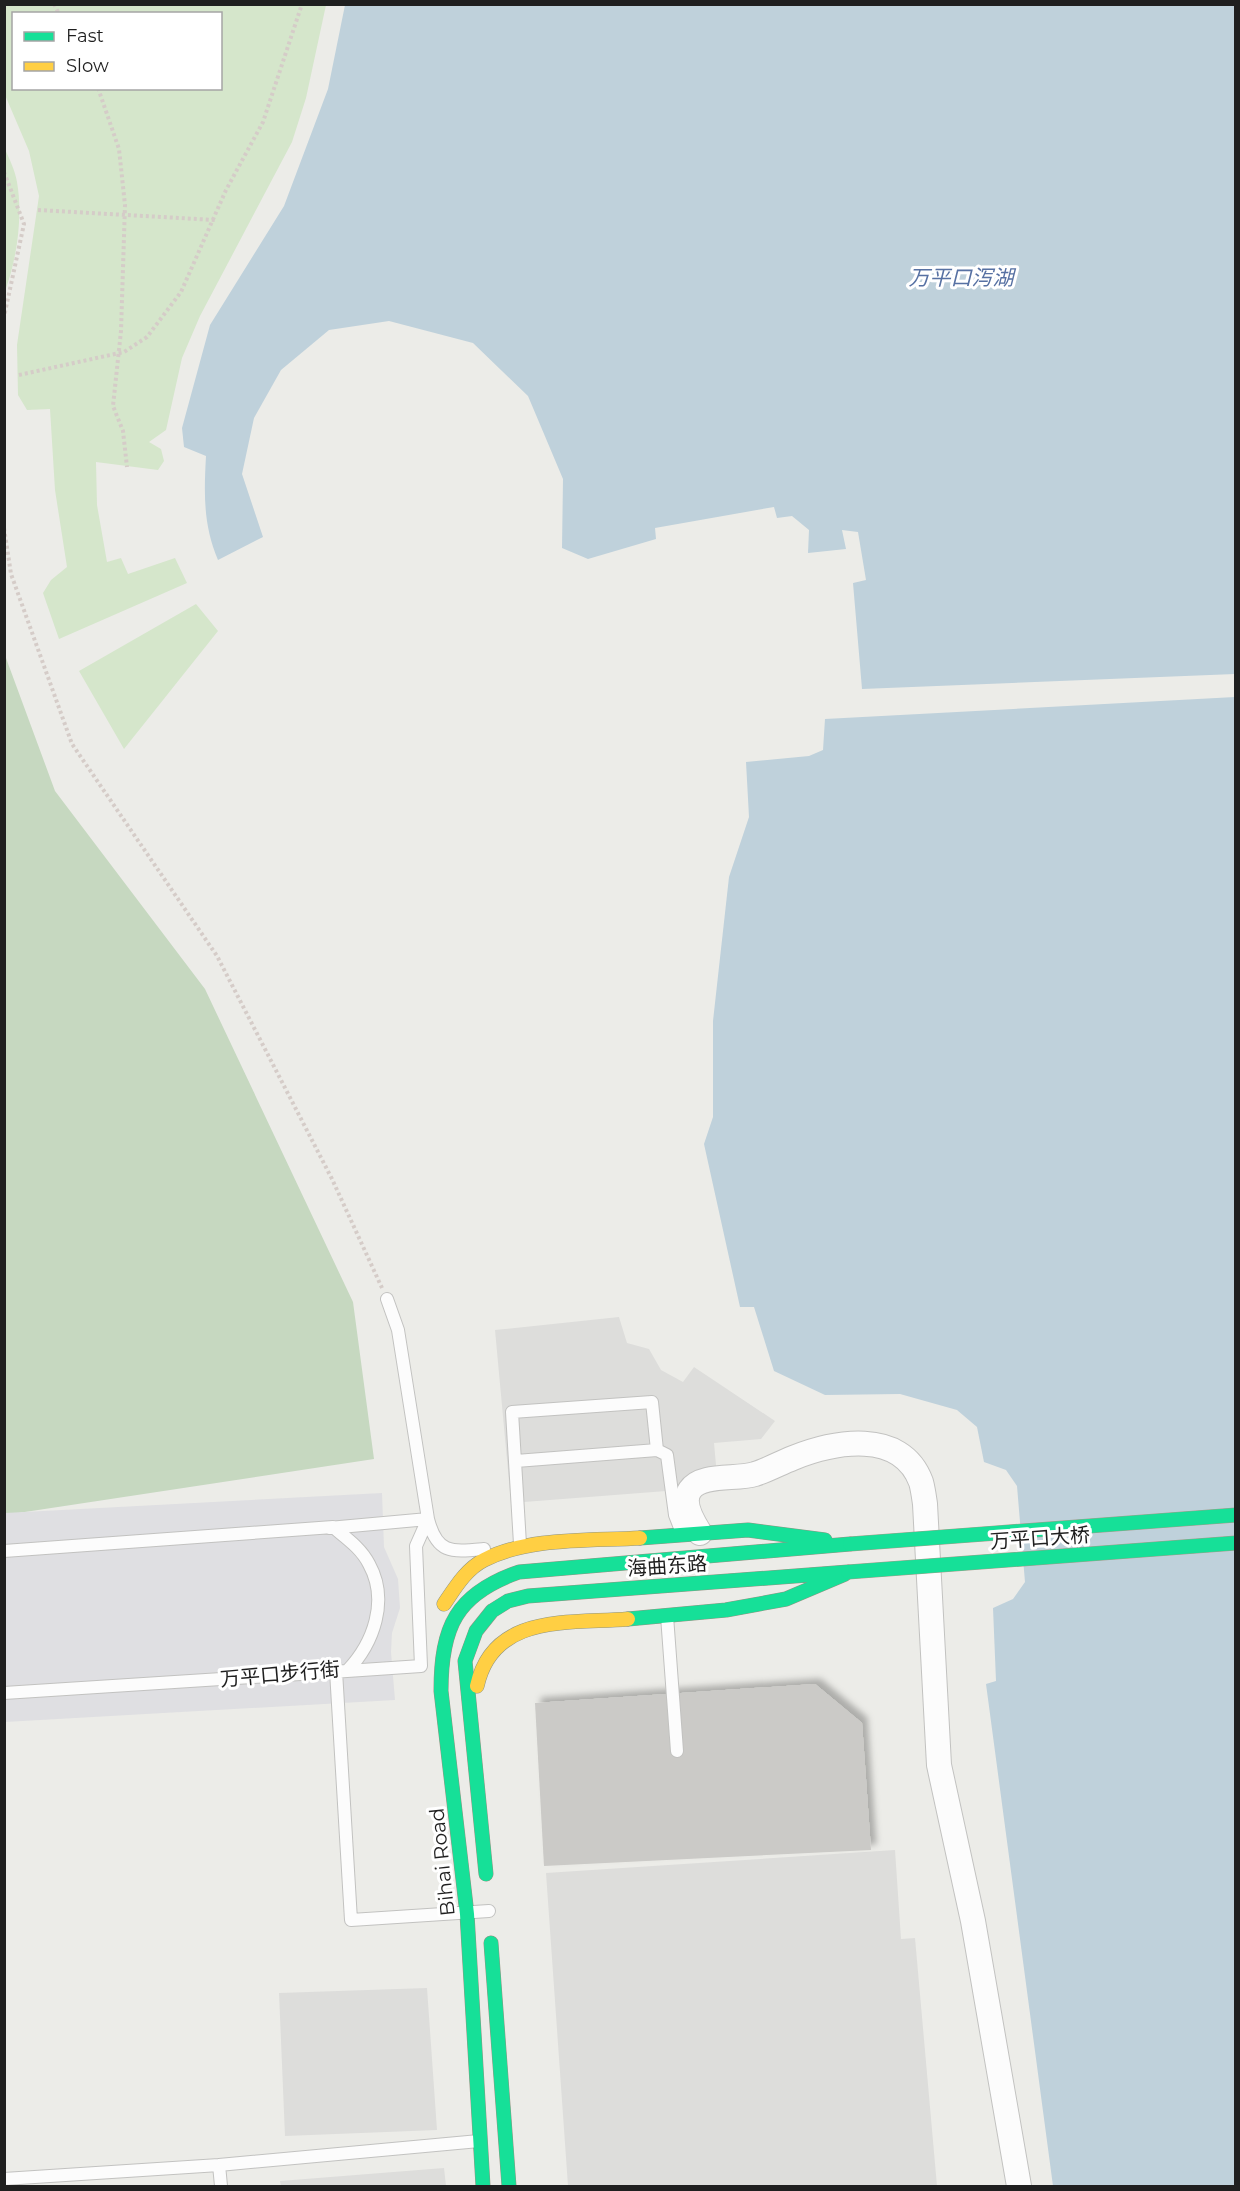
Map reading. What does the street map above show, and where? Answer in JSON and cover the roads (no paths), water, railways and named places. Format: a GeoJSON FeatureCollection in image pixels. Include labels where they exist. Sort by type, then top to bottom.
{"type":"FeatureCollection","features":[{"type":"Feature","properties":{"kind":"main road","name":"万平口大桥"},"geometry":{"type":"LineString","coordinates":[[850,1544],[1236,1515]]}},
{"type":"Feature","properties":{"kind":"main road"},"geometry":{"type":"LineString","coordinates":[[424,1682],[421,1666],[426,1640],[453,1590],[483,1560],[520,1546],[748,1530],[850,1544]]}},
{"type":"Feature","properties":{"kind":"main road","name":"万平口大桥"},"geometry":{"type":"LineString","coordinates":[[848,1572],[1236,1543]]}},
{"type":"Feature","properties":{"kind":"main road","name":"海曲东路"},"geometry":{"type":"LineString","coordinates":[[519,1572],[850,1544]]}},
{"type":"Feature","properties":{"kind":"main road","name":"Bihai Road"},"geometry":{"type":"LineString","coordinates":[[483,2187],[467,1914],[452,1769],[441,1691],[443,1642],[450,1624],[464,1606],[500,1578],[519,1572]]}},
{"type":"Feature","properties":{"kind":"main road"},"geometry":{"type":"LineString","coordinates":[[509,2187],[488,1900],[472,1738],[477,1683],[487,1658],[500,1640],[525,1628],[726,1610],[786,1599],[848,1572]]}},
{"type":"Feature","properties":{"kind":"main road","name":"海曲东路"},"geometry":{"type":"LineString","coordinates":[[472,1738],[465,1661],[476,1631],[492,1611],[508,1601],[528,1596],[848,1572]]}},
{"type":"Feature","properties":{"kind":"main road"},"geometry":{"type":"LineString","coordinates":[[428,1701],[452,1769]]}},
{"type":"Feature","properties":{"kind":"street"},"geometry":{"type":"LineString","coordinates":[[691,1533],[688,1492],[697,1482],[753,1475],[824,1448],[846,1443],[872,1444],[894,1450],[910,1464],[921,1482],[925,1504],[939,1766],[972,1922],[1019,2187]]}},
{"type":"Feature","properties":{"kind":"lane"},"geometry":{"type":"LineString","coordinates":[[387,1299],[398,1330],[428,1519],[434,1540],[447,1548],[470,1550],[520,1546],[512,1412],[652,1402],[657,1450]]}},
{"type":"Feature","properties":{"kind":"lane"},"geometry":{"type":"LineString","coordinates":[[516,1461],[657,1450],[668,1455],[675,1515],[691,1533]]}},
{"type":"Feature","properties":{"kind":"lane"},"geometry":{"type":"LineString","coordinates":[[4,1551],[428,1519]]}},
{"type":"Feature","properties":{"kind":"lane"},"geometry":{"type":"LineString","coordinates":[[428,1519],[416,1546],[421,1666],[342,1671],[351,1920],[467,1914],[488,1900]]}},
{"type":"Feature","properties":{"kind":"lane","name":"万平口步行街"},"geometry":{"type":"LineString","coordinates":[[4,1693],[342,1671],[367,1647],[375,1625],[378,1605],[377,1586],[369,1564],[354,1544],[333,1527],[326,1528]]}},
{"type":"Feature","properties":{"kind":"lane"},"geometry":{"type":"LineString","coordinates":[[667,1615],[677,1751]]}},
{"type":"Feature","properties":{"kind":"lane"},"geometry":{"type":"LineString","coordinates":[[4,2179],[219,2165],[480,2141]]}},
{"type":"Feature","properties":{"kind":"lane"},"geometry":{"type":"LineString","coordinates":[[219,2165],[221,2187]]}},
{"type":"Feature","properties":{"kind":"water","name":"万平口泻湖"},"geometry":{"type":"Polygon","coordinates":[[[345,5],[1235,5],[1235,674],[862,689],[853,583],[866,580],[858,532],[842,530],[846,549],[808,553],[809,530],[792,516],[777,518],[774,507],[655,528],[656,539],[588,559],[562,548],[563,479],[528,396],[473,343],[389,321],[329,330],[281,370],[254,418],[242,474],[263,537],[218,560],[207,521],[206,456],[184,447],[182,428],[210,325],[284,206],[328,89],[345,5]]]}},
{"type":"Feature","properties":{"kind":"water"},"geometry":{"type":"Polygon","coordinates":[[[1235,697],[1235,2186],[1053,2186],[986,1684],[996,1681],[993,1608],[1013,1599],[1025,1582],[1017,1486],[1006,1470],[984,1462],[977,1427],[957,1410],[900,1394],[825,1395],[774,1371],[754,1307],[740,1307],[704,1144],[713,1117],[713,1021],[729,877],[749,817],[746,762],[809,756],[823,750],[825,719],[1235,697]]]}}]}
